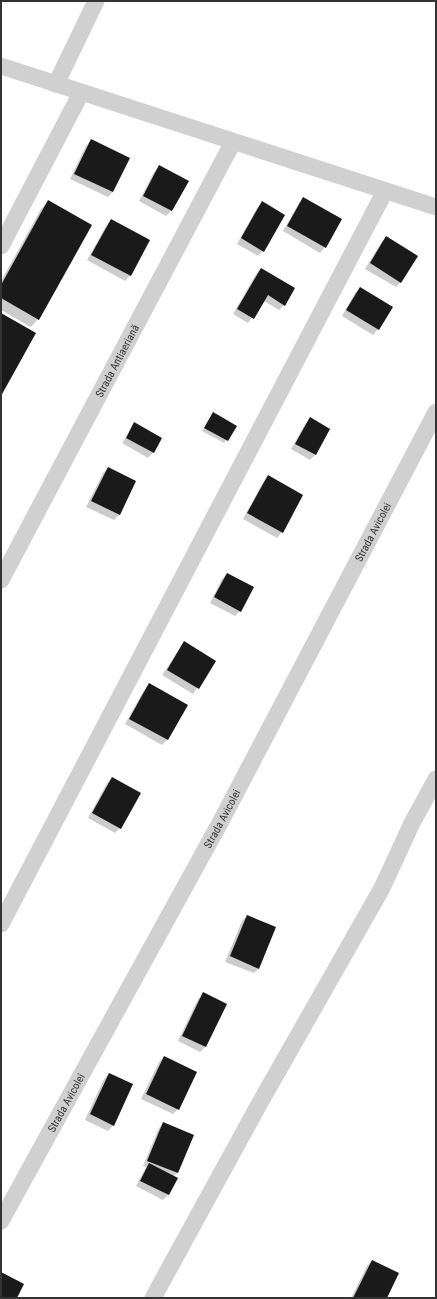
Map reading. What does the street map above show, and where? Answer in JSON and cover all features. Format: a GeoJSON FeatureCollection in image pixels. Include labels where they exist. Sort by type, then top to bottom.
{"type":"FeatureCollection","features":[{"type":"Feature","properties":{"kind":"street"},"geometry":{"type":"LineString","coordinates":[[56,84],[96,1]]}},
{"type":"Feature","properties":{"kind":"street"},"geometry":{"type":"LineString","coordinates":[[1,66],[436,207]]}},
{"type":"Feature","properties":{"kind":"street"},"geometry":{"type":"LineString","coordinates":[[1,246],[81,93]]}},
{"type":"Feature","properties":{"kind":"street","name":"Strada Antiaeriană"},"geometry":{"type":"LineString","coordinates":[[1,580],[233,142]]}},
{"type":"Feature","properties":{"kind":"street"},"geometry":{"type":"LineString","coordinates":[[1,924],[385,191]]}},
{"type":"Feature","properties":{"kind":"street","name":"Strada Avicolei"},"geometry":{"type":"LineString","coordinates":[[1,1221],[221,822],[436,412]]}},
{"type":"Feature","properties":{"kind":"street"},"geometry":{"type":"LineString","coordinates":[[153,1298],[253,1114],[382,888],[412,823],[436,779]]}},
{"type":"Feature","properties":{"kind":"building"},"geometry":{"type":"Polygon","coordinates":[[[91,139],[130,158],[113,192],[74,174],[91,139]]]}},
{"type":"Feature","properties":{"kind":"building"},"geometry":{"type":"Polygon","coordinates":[[[159,165],[189,181],[172,211],[143,196],[159,165]]]}},
{"type":"Feature","properties":{"kind":"building"},"geometry":{"type":"Polygon","coordinates":[[[303,197],[342,219],[326,248],[287,226],[303,197]]]}},
{"type":"Feature","properties":{"kind":"building"},"geometry":{"type":"Polygon","coordinates":[[[48,200],[92,225],[39,320],[1,298],[1,285],[48,200]]]}},
{"type":"Feature","properties":{"kind":"building"},"geometry":{"type":"Polygon","coordinates":[[[262,201],[285,215],[264,252],[241,238],[262,201]]]}},
{"type":"Feature","properties":{"kind":"building"},"geometry":{"type":"Polygon","coordinates":[[[111,219],[150,240],[131,276],[91,255],[111,219]]]}},
{"type":"Feature","properties":{"kind":"building"},"geometry":{"type":"Polygon","coordinates":[[[386,236],[418,256],[401,283],[370,263],[386,236]]]}},
{"type":"Feature","properties":{"kind":"building"},"geometry":{"type":"Polygon","coordinates":[[[261,268],[295,288],[285,306],[268,295],[254,319],[237,309],[261,268]]]}},
{"type":"Feature","properties":{"kind":"building"},"geometry":{"type":"Polygon","coordinates":[[[360,287],[393,307],[379,330],[346,310],[360,287]]]}},
{"type":"Feature","properties":{"kind":"building"},"geometry":{"type":"Polygon","coordinates":[[[1,313],[36,333],[1,396],[1,313]]]}},
{"type":"Feature","properties":{"kind":"building"},"geometry":{"type":"Polygon","coordinates":[[[213,412],[237,426],[228,441],[204,428],[213,412]]]}},
{"type":"Feature","properties":{"kind":"building"},"geometry":{"type":"Polygon","coordinates":[[[310,417],[330,429],[316,455],[295,444],[310,417]]]}},
{"type":"Feature","properties":{"kind":"building"},"geometry":{"type":"Polygon","coordinates":[[[134,422],[162,438],[154,453],[126,438],[134,422]]]}},
{"type":"Feature","properties":{"kind":"building"},"geometry":{"type":"Polygon","coordinates":[[[108,467],[136,481],[120,515],[91,501],[108,467]]]}},
{"type":"Feature","properties":{"kind":"building"},"geometry":{"type":"Polygon","coordinates":[[[268,475],[303,495],[283,533],[247,513],[268,475]]]}},
{"type":"Feature","properties":{"kind":"building"},"geometry":{"type":"Polygon","coordinates":[[[227,573],[254,587],[241,612],[214,597],[227,573]]]}},
{"type":"Feature","properties":{"kind":"building"},"geometry":{"type":"Polygon","coordinates":[[[184,641],[216,661],[199,689],[167,670],[184,641]]]}},
{"type":"Feature","properties":{"kind":"building"},"geometry":{"type":"Polygon","coordinates":[[[149,683],[188,705],[168,740],[129,719],[149,683]]]}},
{"type":"Feature","properties":{"kind":"building"},"geometry":{"type":"Polygon","coordinates":[[[112,777],[141,793],[121,829],[92,813],[112,777]]]}},
{"type":"Feature","properties":{"kind":"building"},"geometry":{"type":"Polygon","coordinates":[[[247,915],[276,927],[259,969],[230,956],[247,915]]]}},
{"type":"Feature","properties":{"kind":"building"},"geometry":{"type":"Polygon","coordinates":[[[203,992],[227,1004],[206,1047],[182,1036],[203,992]]]}},
{"type":"Feature","properties":{"kind":"building"},"geometry":{"type":"Polygon","coordinates":[[[164,1056],[197,1072],[179,1110],[146,1094],[164,1056]]]}},
{"type":"Feature","properties":{"kind":"building"},"geometry":{"type":"Polygon","coordinates":[[[109,1073],[133,1084],[114,1126],[90,1114],[109,1073]]]}},
{"type":"Feature","properties":{"kind":"building"},"geometry":{"type":"Polygon","coordinates":[[[163,1122],[194,1135],[178,1173],[147,1161],[163,1122]]]}},
{"type":"Feature","properties":{"kind":"building"},"geometry":{"type":"Polygon","coordinates":[[[149,1163],[178,1178],[169,1195],[140,1181],[149,1163]]]}},
{"type":"Feature","properties":{"kind":"building"},"geometry":{"type":"Polygon","coordinates":[[[372,1260],[399,1273],[387,1298],[353,1298],[372,1260]]]}},
{"type":"Feature","properties":{"kind":"building"},"geometry":{"type":"Polygon","coordinates":[[[1,1272],[24,1284],[17,1298],[1,1298],[1,1272]]]}}]}
